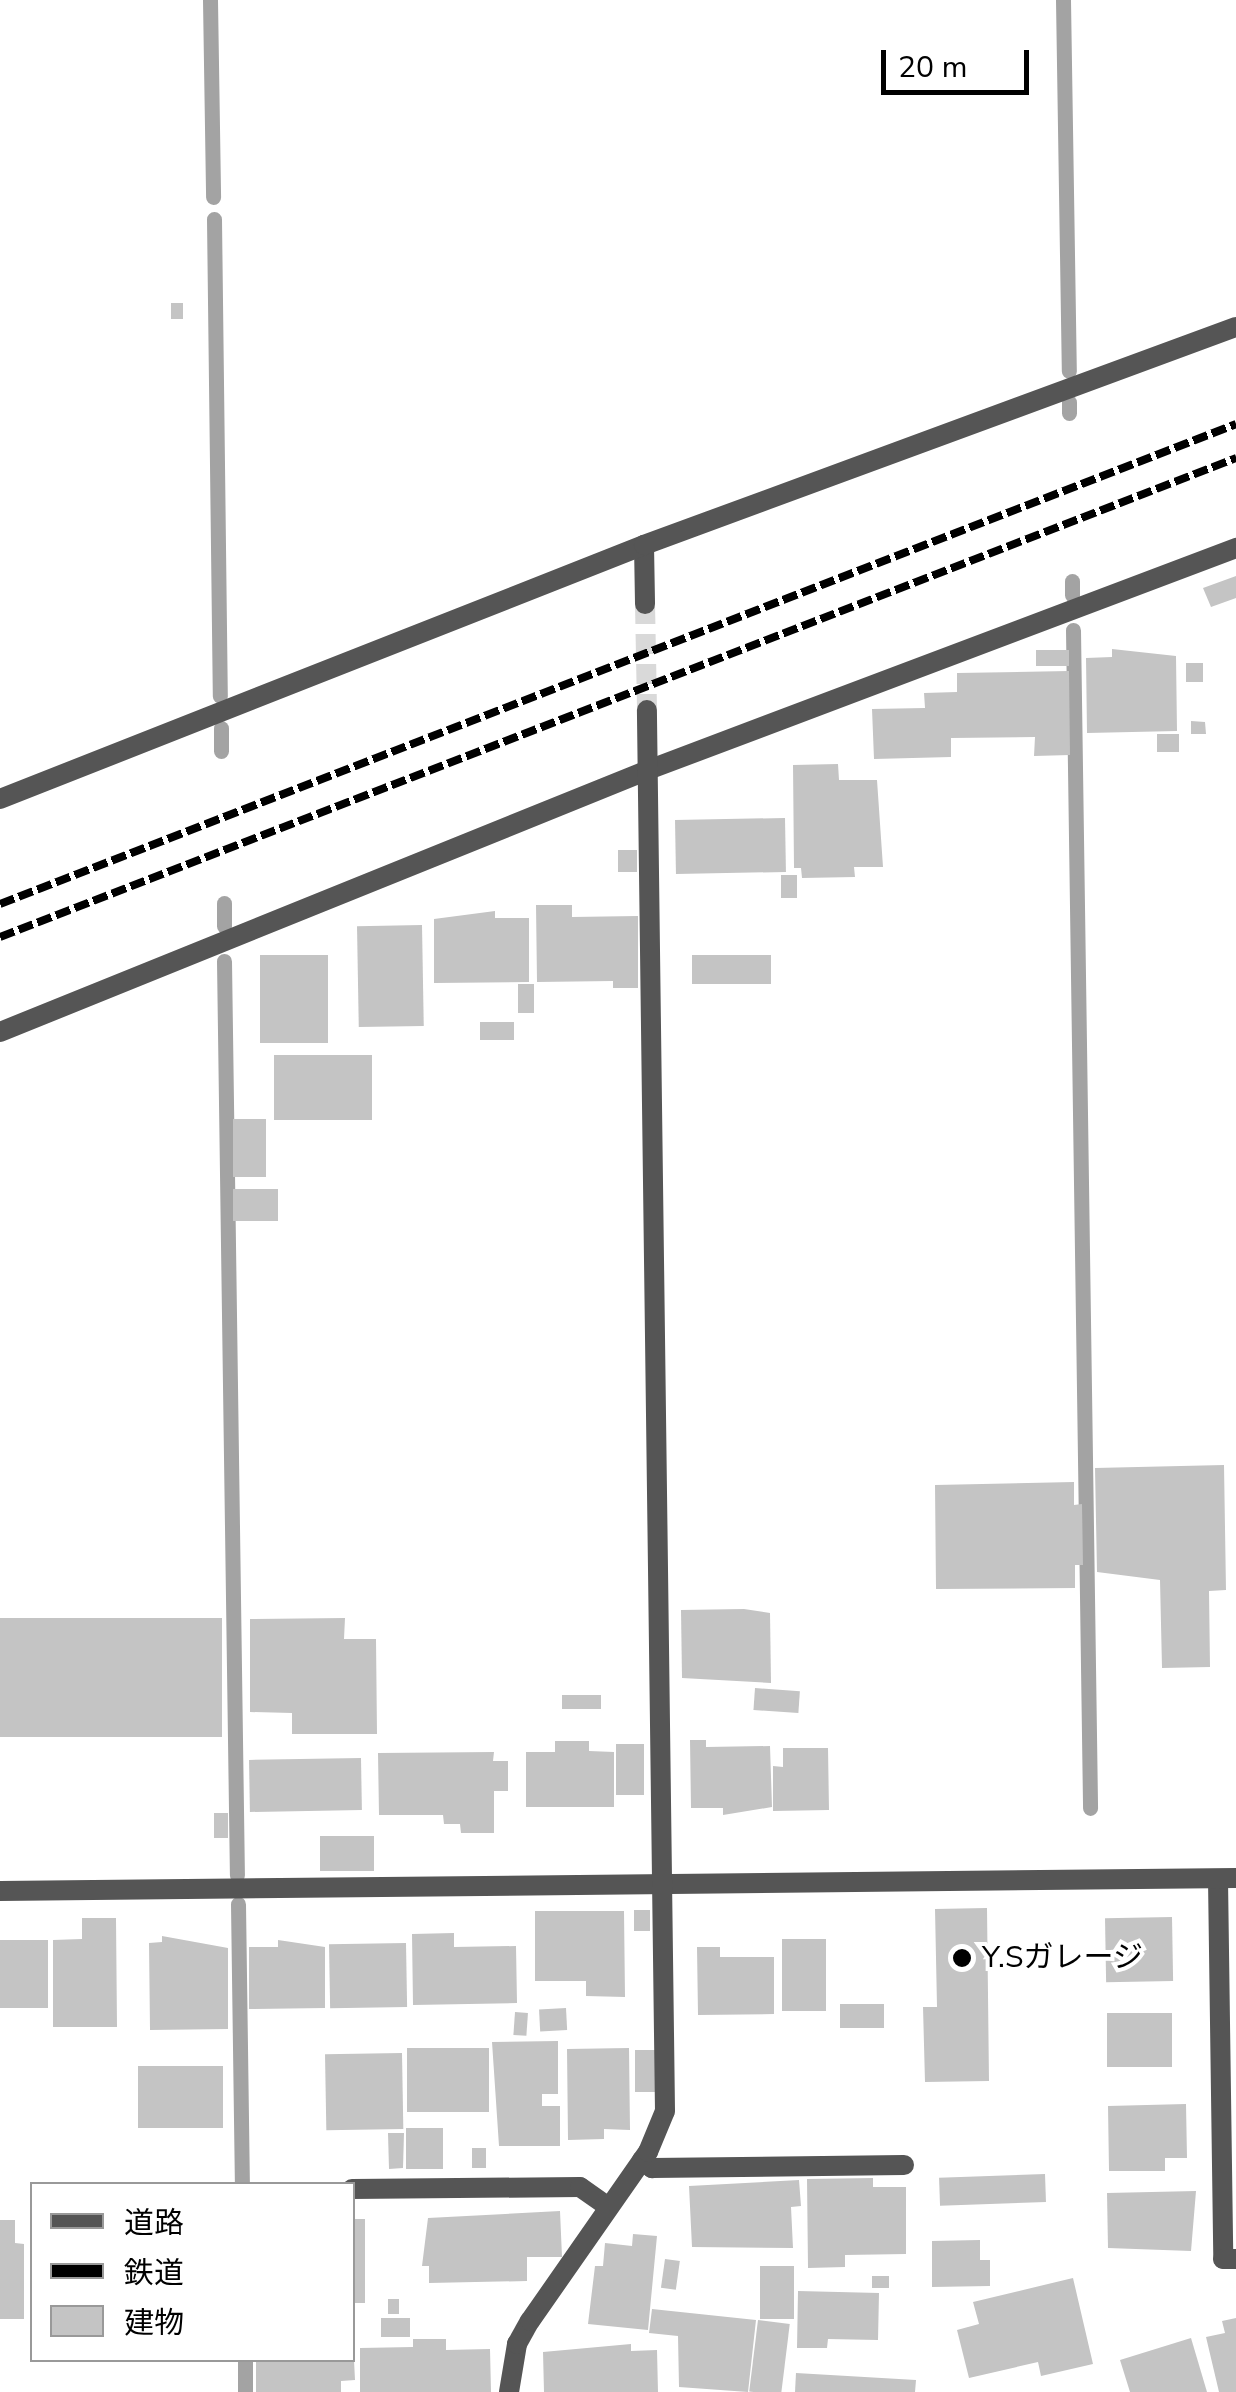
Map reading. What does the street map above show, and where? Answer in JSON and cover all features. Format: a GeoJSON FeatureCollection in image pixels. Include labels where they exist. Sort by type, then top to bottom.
{"type":"FeatureCollection","features":[{"type":"Feature","properties":{"kind":"street"},"geometry":{"type":"LineString","coordinates":[[0,799],[644,544],[1236,327]]}},
{"type":"Feature","properties":{"kind":"street"},"geometry":{"type":"LineString","coordinates":[[644,544],[646,604]]}},
{"type":"Feature","properties":{"kind":"street"},"geometry":{"type":"LineString","coordinates":[[0,1032],[648,770],[1236,548]]}},
{"type":"Feature","properties":{"kind":"street"},"geometry":{"type":"LineString","coordinates":[[509,2392],[517,2344],[642,2160],[665,2111],[647,710]]}},
{"type":"Feature","properties":{"kind":"street"},"geometry":{"type":"LineString","coordinates":[[0,1892],[1227,1878],[1223,2259],[1236,2259]]}},
{"type":"Feature","properties":{"kind":"street"},"geometry":{"type":"LineString","coordinates":[[642,2160],[652,2168],[904,2165]]}},
{"type":"Feature","properties":{"kind":"street"},"geometry":{"type":"LineString","coordinates":[[355,2189],[580,2187],[609,2207]]}},
{"type":"Feature","properties":{"kind":"building"},"geometry":{"type":"Polygon","coordinates":[[[171,303],[183,303],[183,319],[171,319],[171,303]]]}},
{"type":"Feature","properties":{"kind":"building"},"geometry":{"type":"Polygon","coordinates":[[[1236,576],[1236,598],[1211,607],[1203,588],[1236,576]]]}},
{"type":"Feature","properties":{"kind":"building"},"geometry":{"type":"Polygon","coordinates":[[[1112,649],[1176,656],[1177,731],[1087,733],[1086,658],[1112,657],[1112,649]]]}},
{"type":"Feature","properties":{"kind":"building"},"geometry":{"type":"Polygon","coordinates":[[[1036,650],[1069,650],[1069,666],[1036,666],[1036,650]]]}},
{"type":"Feature","properties":{"kind":"building"},"geometry":{"type":"Polygon","coordinates":[[[1186,663],[1203,663],[1203,682],[1186,682],[1186,663]]]}},
{"type":"Feature","properties":{"kind":"building"},"geometry":{"type":"Polygon","coordinates":[[[1069,671],[1070,755],[1034,756],[1035,737],[951,738],[951,757],[874,759],[872,709],[925,708],[924,693],[957,692],[957,673],[1069,671]]]}},
{"type":"Feature","properties":{"kind":"building"},"geometry":{"type":"Polygon","coordinates":[[[1191,721],[1205,722],[1206,734],[1191,734],[1191,721]]]}},
{"type":"Feature","properties":{"kind":"building"},"geometry":{"type":"Polygon","coordinates":[[[1157,734],[1179,734],[1179,752],[1157,752],[1157,734]]]}},
{"type":"Feature","properties":{"kind":"building"},"geometry":{"type":"Polygon","coordinates":[[[838,764],[839,780],[877,780],[883,867],[854,867],[855,877],[802,878],[801,868],[794,868],[793,765],[838,764]]]}},
{"type":"Feature","properties":{"kind":"building"},"geometry":{"type":"Polygon","coordinates":[[[785,818],[786,872],[676,874],[675,820],[785,818]]]}},
{"type":"Feature","properties":{"kind":"building"},"geometry":{"type":"Polygon","coordinates":[[[618,850],[637,850],[637,872],[618,872],[618,850]]]}},
{"type":"Feature","properties":{"kind":"building"},"geometry":{"type":"Polygon","coordinates":[[[781,875],[797,875],[797,898],[781,898],[781,875]]]}},
{"type":"Feature","properties":{"kind":"building"},"geometry":{"type":"Polygon","coordinates":[[[536,905],[572,905],[572,917],[638,916],[638,988],[613,988],[613,981],[537,982],[536,905]]]}},
{"type":"Feature","properties":{"kind":"building"},"geometry":{"type":"Polygon","coordinates":[[[495,911],[495,918],[529,918],[529,982],[434,983],[434,919],[495,911]]]}},
{"type":"Feature","properties":{"kind":"building"},"geometry":{"type":"Polygon","coordinates":[[[422,925],[424,1026],[359,1027],[357,926],[422,925]]]}},
{"type":"Feature","properties":{"kind":"building"},"geometry":{"type":"Polygon","coordinates":[[[260,955],[328,955],[328,1043],[260,1043],[260,955]]]}},
{"type":"Feature","properties":{"kind":"building"},"geometry":{"type":"Polygon","coordinates":[[[692,955],[771,955],[771,984],[692,984],[692,955]]]}},
{"type":"Feature","properties":{"kind":"building"},"geometry":{"type":"Polygon","coordinates":[[[518,984],[534,984],[534,1013],[518,1013],[518,984]]]}},
{"type":"Feature","properties":{"kind":"building"},"geometry":{"type":"Polygon","coordinates":[[[480,1022],[514,1022],[514,1040],[480,1040],[480,1022]]]}},
{"type":"Feature","properties":{"kind":"building"},"geometry":{"type":"Polygon","coordinates":[[[274,1055],[372,1055],[372,1120],[274,1120],[274,1055]]]}},
{"type":"Feature","properties":{"kind":"building"},"geometry":{"type":"Polygon","coordinates":[[[233,1119],[266,1119],[266,1177],[233,1177],[233,1119]]]}},
{"type":"Feature","properties":{"kind":"building"},"geometry":{"type":"Polygon","coordinates":[[[233,1189],[278,1189],[278,1221],[233,1221],[233,1189]]]}},
{"type":"Feature","properties":{"kind":"building"},"geometry":{"type":"Polygon","coordinates":[[[1224,1465],[1226,1590],[1209,1591],[1210,1667],[1162,1668],[1160,1580],[1097,1572],[1095,1468],[1224,1465]]]}},
{"type":"Feature","properties":{"kind":"building"},"geometry":{"type":"Polygon","coordinates":[[[1074,1482],[1074,1505],[1082,1504],[1083,1565],[1075,1565],[1075,1588],[936,1589],[935,1485],[1074,1482]]]}},
{"type":"Feature","properties":{"kind":"building"},"geometry":{"type":"Polygon","coordinates":[[[744,1609],[770,1613],[771,1683],[682,1678],[681,1610],[744,1609]]]}},
{"type":"Feature","properties":{"kind":"building"},"geometry":{"type":"Polygon","coordinates":[[[0,1618],[222,1618],[222,1737],[0,1737],[0,1618]]]}},
{"type":"Feature","properties":{"kind":"building"},"geometry":{"type":"Polygon","coordinates":[[[345,1618],[344,1639],[376,1639],[377,1734],[292,1734],[292,1713],[250,1712],[250,1619],[345,1618]]]}},
{"type":"Feature","properties":{"kind":"building"},"geometry":{"type":"Polygon","coordinates":[[[755,1688],[800,1691],[798,1713],[753,1710],[755,1688]]]}},
{"type":"Feature","properties":{"kind":"building"},"geometry":{"type":"Polygon","coordinates":[[[562,1695],[601,1695],[601,1709],[562,1709],[562,1695]]]}},
{"type":"Feature","properties":{"kind":"building"},"geometry":{"type":"Polygon","coordinates":[[[690,1740],[706,1740],[706,1747],[770,1746],[772,1807],[723,1815],[723,1808],[691,1808],[690,1740]]]}},
{"type":"Feature","properties":{"kind":"building"},"geometry":{"type":"Polygon","coordinates":[[[555,1741],[589,1741],[589,1751],[614,1752],[614,1807],[526,1807],[526,1752],[555,1752],[555,1741]]]}},
{"type":"Feature","properties":{"kind":"building"},"geometry":{"type":"Polygon","coordinates":[[[616,1744],[644,1744],[644,1795],[616,1795],[616,1744]]]}},
{"type":"Feature","properties":{"kind":"building"},"geometry":{"type":"Polygon","coordinates":[[[783,1748],[828,1748],[829,1810],[773,1811],[773,1766],[783,1767],[783,1748]]]}},
{"type":"Feature","properties":{"kind":"building"},"geometry":{"type":"Polygon","coordinates":[[[494,1752],[493,1761],[508,1761],[508,1791],[494,1791],[494,1833],[461,1833],[460,1824],[444,1824],[443,1815],[379,1815],[378,1753],[494,1752]]]}},
{"type":"Feature","properties":{"kind":"building"},"geometry":{"type":"Polygon","coordinates":[[[361,1758],[362,1810],[250,1812],[249,1760],[361,1758]]]}},
{"type":"Feature","properties":{"kind":"building"},"geometry":{"type":"Polygon","coordinates":[[[214,1813],[228,1813],[228,1838],[214,1838],[214,1813]]]}},
{"type":"Feature","properties":{"kind":"building"},"geometry":{"type":"Polygon","coordinates":[[[320,1836],[374,1836],[374,1871],[320,1871],[320,1836]]]}},
{"type":"Feature","properties":{"kind":"building","name":"Y.Sガレージ"},"geometry":{"type":"Polygon","coordinates":[[[987,1908],[989,2081],[925,2082],[923,2007],[937,2007],[935,1909],[987,1908]]]}},
{"type":"Feature","properties":{"kind":"building"},"geometry":{"type":"Polygon","coordinates":[[[634,1910],[650,1910],[650,1931],[634,1931],[634,1910]]]}},
{"type":"Feature","properties":{"kind":"building"},"geometry":{"type":"Polygon","coordinates":[[[535,1911],[624,1911],[625,1997],[586,1996],[586,1981],[535,1981],[535,1911]]]}},
{"type":"Feature","properties":{"kind":"building"},"geometry":{"type":"Polygon","coordinates":[[[1172,1917],[1173,1981],[1106,1982],[1105,1918],[1172,1917]]]}},
{"type":"Feature","properties":{"kind":"building"},"geometry":{"type":"Polygon","coordinates":[[[82,1918],[116,1918],[117,2027],[53,2027],[53,1940],[82,1939],[82,1918]]]}},
{"type":"Feature","properties":{"kind":"building"},"geometry":{"type":"Polygon","coordinates":[[[454,1933],[454,1947],[516,1946],[517,2003],[413,2005],[412,1934],[454,1933]]]}},
{"type":"Feature","properties":{"kind":"building"},"geometry":{"type":"Polygon","coordinates":[[[162,1936],[228,1948],[228,2029],[150,2030],[149,1943],[162,1942],[162,1936]]]}},
{"type":"Feature","properties":{"kind":"building"},"geometry":{"type":"Polygon","coordinates":[[[782,1939],[826,1939],[826,2011],[782,2011],[782,1939]]]}},
{"type":"Feature","properties":{"kind":"building"},"geometry":{"type":"Polygon","coordinates":[[[0,1940],[48,1940],[48,2008],[0,2008],[0,1940]]]}},
{"type":"Feature","properties":{"kind":"building"},"geometry":{"type":"Polygon","coordinates":[[[278,1940],[325,1947],[325,2008],[249,2009],[249,1947],[278,1947],[278,1940]]]}},
{"type":"Feature","properties":{"kind":"building"},"geometry":{"type":"Polygon","coordinates":[[[406,1943],[407,2007],[330,2008],[329,1944],[406,1943]]]}},
{"type":"Feature","properties":{"kind":"building"},"geometry":{"type":"Polygon","coordinates":[[[697,1947],[720,1947],[720,1957],[774,1957],[774,2014],[698,2015],[697,1947]]]}},
{"type":"Feature","properties":{"kind":"building"},"geometry":{"type":"Polygon","coordinates":[[[840,2004],[884,2004],[884,2028],[840,2028],[840,2004]]]}},
{"type":"Feature","properties":{"kind":"building"},"geometry":{"type":"Polygon","coordinates":[[[566,2008],[567,2030],[540,2031],[539,2009],[566,2008]]]}},
{"type":"Feature","properties":{"kind":"building"},"geometry":{"type":"Polygon","coordinates":[[[515,2012],[528,2013],[526,2036],[513,2035],[515,2012]]]}},
{"type":"Feature","properties":{"kind":"building"},"geometry":{"type":"Polygon","coordinates":[[[1107,2013],[1172,2013],[1172,2067],[1107,2067],[1107,2013]]]}},
{"type":"Feature","properties":{"kind":"building"},"geometry":{"type":"Polygon","coordinates":[[[558,2041],[558,2094],[542,2094],[542,2106],[560,2106],[560,2146],[499,2146],[492,2042],[558,2041]]]}},
{"type":"Feature","properties":{"kind":"building"},"geometry":{"type":"Polygon","coordinates":[[[407,2048],[489,2048],[489,2112],[407,2112],[407,2048]]]}},
{"type":"Feature","properties":{"kind":"building"},"geometry":{"type":"Polygon","coordinates":[[[629,2048],[630,2130],[604,2129],[604,2139],[568,2140],[567,2049],[629,2048]]]}},
{"type":"Feature","properties":{"kind":"building"},"geometry":{"type":"Polygon","coordinates":[[[635,2050],[655,2050],[655,2092],[635,2092],[635,2050]]]}},
{"type":"Feature","properties":{"kind":"building"},"geometry":{"type":"Polygon","coordinates":[[[402,2053],[403,2129],[326,2130],[325,2054],[402,2053]]]}},
{"type":"Feature","properties":{"kind":"building"},"geometry":{"type":"Polygon","coordinates":[[[138,2066],[223,2066],[223,2128],[138,2128],[138,2066]]]}},
{"type":"Feature","properties":{"kind":"building"},"geometry":{"type":"Polygon","coordinates":[[[1186,2104],[1187,2158],[1165,2158],[1165,2171],[1109,2171],[1108,2106],[1186,2104]]]}},
{"type":"Feature","properties":{"kind":"building"},"geometry":{"type":"Polygon","coordinates":[[[406,2128],[443,2128],[443,2169],[406,2169],[406,2128]]]}},
{"type":"Feature","properties":{"kind":"building"},"geometry":{"type":"Polygon","coordinates":[[[388,2133],[404,2133],[403,2168],[389,2169],[388,2133]]]}},
{"type":"Feature","properties":{"kind":"building"},"geometry":{"type":"Polygon","coordinates":[[[472,2148],[486,2148],[486,2168],[472,2168],[472,2148]]]}},
{"type":"Feature","properties":{"kind":"building"},"geometry":{"type":"Polygon","coordinates":[[[1045,2174],[1046,2202],[940,2206],[939,2178],[1045,2174]]]}},
{"type":"Feature","properties":{"kind":"building"},"geometry":{"type":"Polygon","coordinates":[[[873,2178],[873,2187],[906,2187],[906,2254],[845,2255],[845,2267],[808,2268],[807,2179],[873,2178]]]}},
{"type":"Feature","properties":{"kind":"building"},"geometry":{"type":"Polygon","coordinates":[[[799,2180],[801,2206],[791,2207],[793,2248],[692,2247],[689,2186],[799,2180]]]}},
{"type":"Feature","properties":{"kind":"building"},"geometry":{"type":"Polygon","coordinates":[[[1196,2191],[1191,2251],[1108,2248],[1107,2193],[1196,2191]]]}},
{"type":"Feature","properties":{"kind":"building"},"geometry":{"type":"Polygon","coordinates":[[[560,2211],[562,2257],[527,2257],[527,2281],[429,2283],[429,2266],[422,2266],[428,2218],[560,2211]]]}},
{"type":"Feature","properties":{"kind":"building"},"geometry":{"type":"Polygon","coordinates":[[[355,2219],[365,2219],[365,2303],[355,2303],[355,2219]]]}},
{"type":"Feature","properties":{"kind":"building"},"geometry":{"type":"Polygon","coordinates":[[[0,2220],[15,2220],[15,2243],[24,2244],[24,2319],[0,2319],[0,2220]]]}},
{"type":"Feature","properties":{"kind":"building"},"geometry":{"type":"Polygon","coordinates":[[[633,2234],[657,2236],[648,2330],[588,2324],[595,2266],[603,2266],[605,2243],[632,2246],[633,2234]]]}},
{"type":"Feature","properties":{"kind":"building"},"geometry":{"type":"Polygon","coordinates":[[[980,2240],[980,2260],[990,2260],[990,2286],[932,2287],[932,2241],[980,2240]]]}},
{"type":"Feature","properties":{"kind":"building"},"geometry":{"type":"Polygon","coordinates":[[[665,2259],[680,2261],[676,2290],[661,2288],[665,2259]]]}},
{"type":"Feature","properties":{"kind":"building"},"geometry":{"type":"Polygon","coordinates":[[[760,2266],[794,2266],[794,2319],[760,2319],[760,2266]]]}},
{"type":"Feature","properties":{"kind":"building"},"geometry":{"type":"Polygon","coordinates":[[[872,2276],[889,2276],[889,2288],[872,2288],[872,2276]]]}},
{"type":"Feature","properties":{"kind":"building"},"geometry":{"type":"Polygon","coordinates":[[[1073,2278],[1093,2364],[1041,2376],[1038,2362],[969,2378],[957,2330],[979,2324],[973,2302],[1073,2278]]]}},
{"type":"Feature","properties":{"kind":"building"},"geometry":{"type":"Polygon","coordinates":[[[798,2291],[879,2293],[878,2340],[828,2339],[827,2348],[797,2348],[798,2291]]]}},
{"type":"Feature","properties":{"kind":"building"},"geometry":{"type":"Polygon","coordinates":[[[388,2299],[399,2299],[399,2314],[388,2314],[388,2299]]]}},
{"type":"Feature","properties":{"kind":"building"},"geometry":{"type":"Polygon","coordinates":[[[652,2309],[756,2320],[748,2392],[679,2387],[678,2336],[649,2333],[652,2309]]]}},
{"type":"Feature","properties":{"kind":"building"},"geometry":{"type":"Polygon","coordinates":[[[381,2318],[410,2318],[410,2337],[381,2337],[381,2318]]]}},
{"type":"Feature","properties":{"kind":"building"},"geometry":{"type":"Polygon","coordinates":[[[1236,2318],[1236,2392],[1219,2392],[1206,2337],[1225,2333],[1222,2321],[1236,2318]]]}},
{"type":"Feature","properties":{"kind":"building"},"geometry":{"type":"Polygon","coordinates":[[[758,2320],[790,2324],[781,2392],[749,2391],[758,2320]]]}},
{"type":"Feature","properties":{"kind":"building"},"geometry":{"type":"Polygon","coordinates":[[[1191,2338],[1207,2392],[1130,2392],[1120,2360],[1191,2338]]]}},
{"type":"Feature","properties":{"kind":"building"},"geometry":{"type":"Polygon","coordinates":[[[413,2339],[446,2339],[446,2350],[490,2349],[491,2392],[360,2392],[360,2348],[413,2347],[413,2339]]]}},
{"type":"Feature","properties":{"kind":"building"},"geometry":{"type":"Polygon","coordinates":[[[631,2344],[631,2351],[657,2350],[658,2392],[544,2392],[543,2352],[631,2344]]]}},
{"type":"Feature","properties":{"kind":"building"},"geometry":{"type":"Polygon","coordinates":[[[256,2362],[354,2362],[355,2380],[341,2381],[341,2392],[256,2392],[256,2362]]]}},
{"type":"Feature","properties":{"kind":"building"},"geometry":{"type":"Polygon","coordinates":[[[796,2373],[916,2380],[915,2392],[795,2392],[796,2373]]]}},
{"type":"Feature","properties":{"kind":"waterway"},"geometry":{"type":"LineString","coordinates":[[210,0],[213,197]]}},
{"type":"Feature","properties":{"kind":"waterway"},"geometry":{"type":"LineString","coordinates":[[1063,0],[1069,371]]}},
{"type":"Feature","properties":{"kind":"waterway"},"geometry":{"type":"LineString","coordinates":[[214,219],[220,696]]}},
{"type":"Feature","properties":{"kind":"waterway"},"geometry":{"type":"LineString","coordinates":[[1069,402],[1069,413]]}},
{"type":"Feature","properties":{"kind":"waterway"},"geometry":{"type":"LineString","coordinates":[[1072,581],[1072,595]]}},
{"type":"Feature","properties":{"kind":"waterway"},"geometry":{"type":"LineString","coordinates":[[1073,630],[1090,1808]]}},
{"type":"Feature","properties":{"kind":"waterway"},"geometry":{"type":"LineString","coordinates":[[221,728],[221,751]]}},
{"type":"Feature","properties":{"kind":"waterway"},"geometry":{"type":"LineString","coordinates":[[224,903],[224,926]]}},
{"type":"Feature","properties":{"kind":"waterway"},"geometry":{"type":"LineString","coordinates":[[224,961],[237,1875]]}},
{"type":"Feature","properties":{"kind":"waterway"},"geometry":{"type":"LineString","coordinates":[[238,1904],[242,2182]]}},
{"type":"Feature","properties":{"kind":"waterway"},"geometry":{"type":"LineString","coordinates":[[245,2362],[245,2392]]}},
{"type":"Feature","properties":{"kind":"tunnel"},"geometry":{"type":"LineString","coordinates":[[645,604],[647,710]]}},
{"type":"Feature","properties":{"kind":"railway"},"geometry":{"type":"LineString","coordinates":[[0,904],[1236,424]]}},
{"type":"Feature","properties":{"kind":"railway"},"geometry":{"type":"LineString","coordinates":[[0,937],[1236,458]]}},
{"type":"Feature","properties":{"kind":"place","name":"Y.Sガレージ"},"geometry":{"type":"Point","coordinates":[962,1958]}}]}
